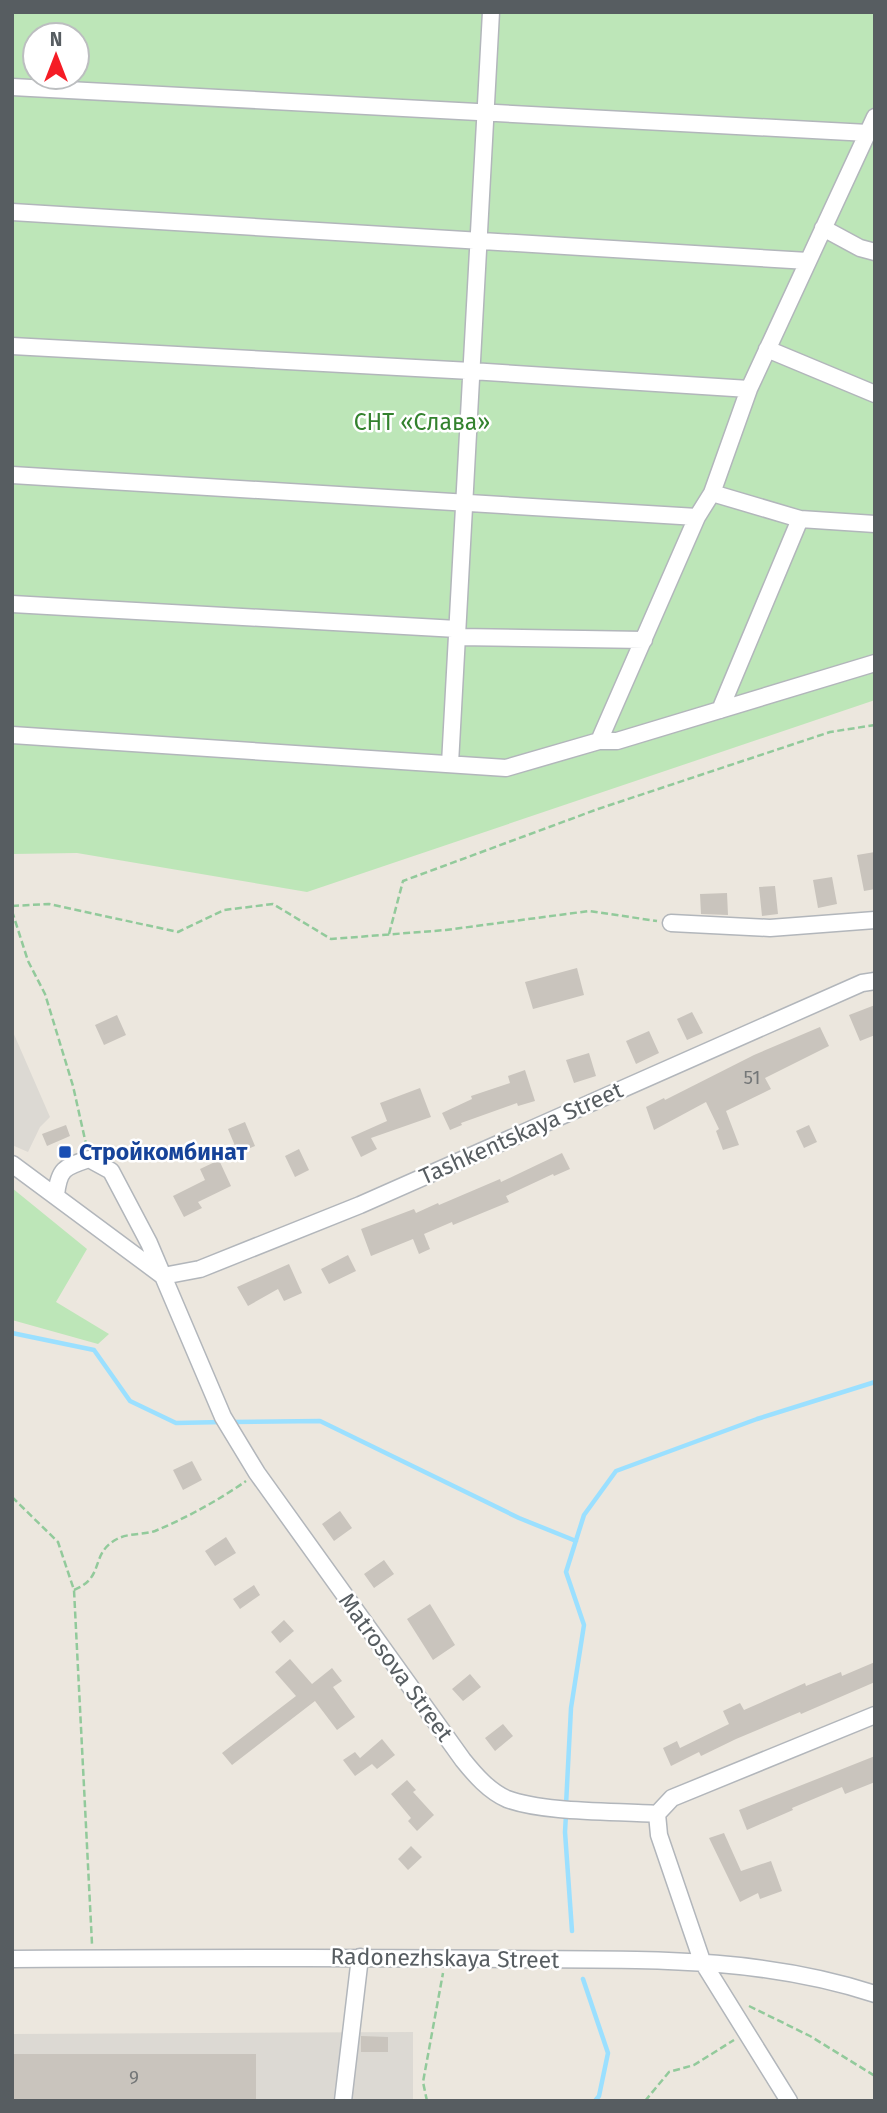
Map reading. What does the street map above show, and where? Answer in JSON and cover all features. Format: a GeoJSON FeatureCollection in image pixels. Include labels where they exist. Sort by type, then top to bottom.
{"type":"FeatureCollection","features":[{"type":"Feature","properties":{"kind":"street"},"geometry":{"type":"LineString","coordinates":[[450,764],[491,12]]}},
{"type":"Feature","properties":{"kind":"street"},"geometry":{"type":"LineString","coordinates":[[12,87],[868,133]]}},
{"type":"Feature","properties":{"kind":"street"},"geometry":{"type":"LineString","coordinates":[[599,741],[697,517],[712,493],[749,389],[875,117]]}},
{"type":"Feature","properties":{"kind":"street"},"geometry":{"type":"LineString","coordinates":[[12,212],[478,243],[808,261]]}},
{"type":"Feature","properties":{"kind":"street"},"geometry":{"type":"LineString","coordinates":[[824,228],[860,248],[875,252]]}},
{"type":"Feature","properties":{"kind":"street"},"geometry":{"type":"LineString","coordinates":[[12,346],[749,389]]}},
{"type":"Feature","properties":{"kind":"street"},"geometry":{"type":"LineString","coordinates":[[767,349],[875,394]]}},
{"type":"Feature","properties":{"kind":"street"},"geometry":{"type":"LineString","coordinates":[[12,475],[697,517]]}},
{"type":"Feature","properties":{"kind":"street"},"geometry":{"type":"LineString","coordinates":[[712,493],[800,519],[875,524]]}},
{"type":"Feature","properties":{"kind":"street"},"geometry":{"type":"LineString","coordinates":[[720,710],[800,519]]}},
{"type":"Feature","properties":{"kind":"street"},"geometry":{"type":"LineString","coordinates":[[12,604],[457,633],[644,640]]}},
{"type":"Feature","properties":{"kind":"street"},"geometry":{"type":"LineString","coordinates":[[12,735],[506,768],[599,741],[617,741],[875,663]]}},
{"type":"Feature","properties":{"kind":"street"},"geometry":{"type":"LineString","coordinates":[[671,923],[770,928],[875,920]]}},
{"type":"Feature","properties":{"kind":"street","name":"Tashkentskaya Street"},"geometry":{"type":"LineString","coordinates":[[163,1276],[200,1269],[360,1205],[849,988],[875,981]]}},
{"type":"Feature","properties":{"kind":"street"},"geometry":{"type":"LineString","coordinates":[[56,1195],[58,1177],[69,1165],[89,1159],[111,1171],[149,1242],[163,1276]]}},
{"type":"Feature","properties":{"kind":"street","name":"Matrosova Street"},"geometry":{"type":"LineString","coordinates":[[12,1164],[163,1276],[223,1417],[257,1473],[463,1760],[483,1783],[507,1798],[543,1807],[657,1814]]}},
{"type":"Feature","properties":{"kind":"street"},"geometry":{"type":"LineString","coordinates":[[789,2101],[702,1961],[659,1835],[657,1814],[672,1798],[875,1715]]}},
{"type":"Feature","properties":{"kind":"street"},"geometry":{"type":"LineString","coordinates":[[343,2101],[360,1957]]}},
{"type":"Feature","properties":{"kind":"street","name":"Radonezhskaya Street"},"geometry":{"type":"LineString","coordinates":[[12,1959],[360,1957],[702,1961],[788,1973],[875,1994]]}},
{"type":"Feature","properties":{"kind":"path"},"geometry":{"type":"LineString","coordinates":[[389,935],[403,881],[598,808],[830,732],[875,725]]}},
{"type":"Feature","properties":{"kind":"path"},"geometry":{"type":"LineString","coordinates":[[12,906],[49,904],[178,932],[224,910],[273,904],[331,939],[446,930],[589,911],[671,923]]}},
{"type":"Feature","properties":{"kind":"path"},"geometry":{"type":"LineString","coordinates":[[12,911],[28,961],[46,994],[74,1086],[89,1159]]}},
{"type":"Feature","properties":{"kind":"path"},"geometry":{"type":"LineString","coordinates":[[74,1590],[85,1586],[95,1574],[101,1552],[118,1538],[153,1531],[229,1493],[257,1473]]}},
{"type":"Feature","properties":{"kind":"path"},"geometry":{"type":"LineString","coordinates":[[12,1497],[58,1542],[74,1590],[92,1959]]}},
{"type":"Feature","properties":{"kind":"path"},"geometry":{"type":"LineString","coordinates":[[427,2101],[423,2082],[445,1958]]}},
{"type":"Feature","properties":{"kind":"path"},"geometry":{"type":"LineString","coordinates":[[741,2002],[810,2036],[875,2076]]}},
{"type":"Feature","properties":{"kind":"path"},"geometry":{"type":"LineString","coordinates":[[645,2101],[669,2072],[694,2065],[745,2033]]}},
{"type":"Feature","properties":{"kind":"shaded area"},"geometry":{"type":"Polygon","coordinates":[[[12,1008],[13,1032],[50,1117],[40,1127],[28,1152],[12,1145],[12,1008]]]}},
{"type":"Feature","properties":{"kind":"shaded area"},"geometry":{"type":"Polygon","coordinates":[[[413,2032],[413,2101],[12,2101],[12,2034],[413,2032]]]}},
{"type":"Feature","properties":{"kind":"green space","name":"СНТ «Слава»"},"geometry":{"type":"Polygon","coordinates":[[[12,12],[875,12],[875,700],[307,892],[77,853],[12,854],[12,12]]]}},
{"type":"Feature","properties":{"kind":"green space"},"geometry":{"type":"Polygon","coordinates":[[[12,1188],[87,1249],[56,1302],[109,1334],[98,1344],[12,1320],[12,1188]]]}},
{"type":"Feature","properties":{"kind":"building"},"geometry":{"type":"Polygon","coordinates":[[[875,852],[875,889],[864,891],[857,855],[875,852]]]}},
{"type":"Feature","properties":{"kind":"building"},"geometry":{"type":"Polygon","coordinates":[[[832,877],[837,904],[818,908],[813,880],[832,877]]]}},
{"type":"Feature","properties":{"kind":"building"},"geometry":{"type":"Polygon","coordinates":[[[775,886],[778,914],[762,916],[759,887],[775,886]]]}},
{"type":"Feature","properties":{"kind":"building"},"geometry":{"type":"Polygon","coordinates":[[[727,893],[728,915],[701,914],[700,894],[727,893]]]}},
{"type":"Feature","properties":{"kind":"building"},"geometry":{"type":"Polygon","coordinates":[[[577,968],[584,995],[533,1009],[525,982],[577,968]]]}},
{"type":"Feature","properties":{"kind":"building"},"geometry":{"type":"Polygon","coordinates":[[[875,1005],[875,1035],[860,1041],[849,1015],[875,1005]]]}},
{"type":"Feature","properties":{"kind":"building"},"geometry":{"type":"Polygon","coordinates":[[[692,1012],[703,1033],[687,1040],[677,1019],[692,1012]]]}},
{"type":"Feature","properties":{"kind":"building"},"geometry":{"type":"Polygon","coordinates":[[[117,1015],[126,1035],[104,1045],[95,1025],[117,1015]]]}},
{"type":"Feature","properties":{"kind":"building"},"geometry":{"type":"Polygon","coordinates":[[[820,1027],[829,1046],[765,1078],[771,1089],[726,1111],[739,1145],[723,1150],[716,1131],[719,1129],[706,1102],[654,1130],[646,1107],[754,1055],[820,1027]]]}},
{"type":"Feature","properties":{"kind":"building"},"geometry":{"type":"Polygon","coordinates":[[[649,1031],[659,1053],[636,1064],[626,1041],[649,1031]]]}},
{"type":"Feature","properties":{"kind":"building"},"geometry":{"type":"Polygon","coordinates":[[[589,1053],[596,1076],[574,1083],[566,1060],[589,1053]]]}},
{"type":"Feature","properties":{"kind":"building"},"geometry":{"type":"Polygon","coordinates":[[[525,1070],[535,1101],[518,1106],[517,1103],[461,1123],[462,1125],[450,1130],[442,1113],[472,1099],[471,1096],[510,1083],[508,1076],[525,1070]]]}},
{"type":"Feature","properties":{"kind":"building"},"geometry":{"type":"Polygon","coordinates":[[[420,1088],[431,1117],[371,1138],[377,1149],[361,1157],[351,1137],[387,1121],[380,1103],[420,1088]]]}},
{"type":"Feature","properties":{"kind":"building"},"geometry":{"type":"Polygon","coordinates":[[[245,1122],[255,1146],[238,1153],[228,1129],[245,1122]]]}},
{"type":"Feature","properties":{"kind":"building"},"geometry":{"type":"Polygon","coordinates":[[[66,1125],[70,1136],[47,1146],[42,1134],[66,1125]]]}},
{"type":"Feature","properties":{"kind":"building"},"geometry":{"type":"Polygon","coordinates":[[[809,1125],[817,1142],[804,1148],[796,1131],[809,1125]]]}},
{"type":"Feature","properties":{"kind":"building"},"geometry":{"type":"Polygon","coordinates":[[[299,1149],[309,1170],[295,1177],[285,1156],[299,1149]]]}},
{"type":"Feature","properties":{"kind":"building"},"geometry":{"type":"Polygon","coordinates":[[[562,1153],[570,1169],[506,1196],[509,1202],[424,1234],[430,1249],[419,1254],[413,1239],[371,1256],[361,1229],[414,1209],[416,1213],[438,1203],[439,1205],[500,1179],[501,1182],[562,1153]]]}},
{"type":"Feature","properties":{"kind":"building"},"geometry":{"type":"Polygon","coordinates":[[[219,1160],[231,1186],[198,1202],[202,1208],[184,1217],[173,1196],[205,1180],[200,1169],[219,1160]]]}},
{"type":"Feature","properties":{"kind":"building"},"geometry":{"type":"Polygon","coordinates":[[[348,1255],[356,1271],[329,1284],[321,1269],[348,1255]]]}},
{"type":"Feature","properties":{"kind":"building"},"geometry":{"type":"Polygon","coordinates":[[[289,1264],[302,1293],[284,1301],[278,1289],[248,1306],[237,1287],[289,1264]]]}},
{"type":"Feature","properties":{"kind":"building"},"geometry":{"type":"Polygon","coordinates":[[[192,1461],[202,1480],[183,1490],[173,1470],[192,1461]]]}},
{"type":"Feature","properties":{"kind":"building"},"geometry":{"type":"Polygon","coordinates":[[[340,1511],[352,1528],[334,1541],[322,1524],[340,1511]]]}},
{"type":"Feature","properties":{"kind":"building"},"geometry":{"type":"Polygon","coordinates":[[[226,1537],[236,1553],[215,1566],[205,1551],[226,1537]]]}},
{"type":"Feature","properties":{"kind":"building"},"geometry":{"type":"Polygon","coordinates":[[[384,1560],[394,1574],[374,1588],[364,1574],[384,1560]]]}},
{"type":"Feature","properties":{"kind":"building"},"geometry":{"type":"Polygon","coordinates":[[[254,1585],[260,1595],[240,1609],[233,1599],[254,1585]]]}},
{"type":"Feature","properties":{"kind":"building"},"geometry":{"type":"Polygon","coordinates":[[[430,1604],[455,1645],[433,1660],[407,1619],[430,1604]]]}},
{"type":"Feature","properties":{"kind":"building"},"geometry":{"type":"Polygon","coordinates":[[[284,1620],[294,1631],[280,1643],[271,1632],[284,1620]]]}},
{"type":"Feature","properties":{"kind":"building"},"geometry":{"type":"Polygon","coordinates":[[[290,1659],[312,1684],[332,1668],[342,1681],[333,1687],[355,1717],[337,1730],[315,1701],[232,1765],[222,1753],[296,1696],[275,1672],[290,1659]]]}},
{"type":"Feature","properties":{"kind":"building"},"geometry":{"type":"Polygon","coordinates":[[[875,1662],[875,1682],[701,1756],[699,1752],[671,1766],[663,1748],[677,1741],[680,1748],[729,1724],[723,1711],[740,1703],[744,1710],[805,1683],[806,1686],[841,1672],[842,1676],[875,1662]]]}},
{"type":"Feature","properties":{"kind":"building"},"geometry":{"type":"Polygon","coordinates":[[[470,1674],[481,1687],[463,1701],[452,1689],[470,1674]]]}},
{"type":"Feature","properties":{"kind":"building"},"geometry":{"type":"Polygon","coordinates":[[[503,1724],[513,1736],[495,1751],[485,1738],[503,1724]]]}},
{"type":"Feature","properties":{"kind":"building"},"geometry":{"type":"Polygon","coordinates":[[[382,1739],[395,1755],[377,1769],[372,1764],[355,1776],[343,1760],[355,1752],[360,1758],[382,1739]]]}},
{"type":"Feature","properties":{"kind":"building"},"geometry":{"type":"Polygon","coordinates":[[[875,1756],[875,1782],[845,1794],[842,1787],[747,1830],[739,1810],[875,1756]]]}},
{"type":"Feature","properties":{"kind":"building"},"geometry":{"type":"Polygon","coordinates":[[[407,1780],[416,1790],[413,1792],[434,1815],[417,1831],[408,1821],[411,1818],[391,1794],[407,1780]]]}},
{"type":"Feature","properties":{"kind":"building"},"geometry":{"type":"Polygon","coordinates":[[[724,1833],[741,1871],[771,1861],[782,1891],[760,1899],[758,1893],[740,1902],[709,1838],[724,1833]]]}},
{"type":"Feature","properties":{"kind":"building"},"geometry":{"type":"Polygon","coordinates":[[[411,1846],[422,1857],[408,1870],[398,1859],[411,1846]]]}},
{"type":"Feature","properties":{"kind":"building"},"geometry":{"type":"Polygon","coordinates":[[[361,2036],[388,2037],[388,2052],[361,2052],[361,2036]]]}},
{"type":"Feature","properties":{"kind":"building"},"geometry":{"type":"Polygon","coordinates":[[[12,2054],[256,2054],[256,2101],[12,2101],[12,2054]]]}},
{"type":"Feature","properties":{"kind":"waterway"},"geometry":{"type":"LineString","coordinates":[[12,1333],[94,1350],[130,1401],[176,1423],[223,1422]]}},
{"type":"Feature","properties":{"kind":"waterway"},"geometry":{"type":"LineString","coordinates":[[566,1805],[571,1708],[584,1625],[566,1572],[584,1515],[616,1471],[757,1419],[875,1382]]}},
{"type":"Feature","properties":{"kind":"waterway"},"geometry":{"type":"LineString","coordinates":[[231,1422],[320,1421],[519,1518],[576,1541]]}},
{"type":"Feature","properties":{"kind":"waterway"},"geometry":{"type":"LineString","coordinates":[[566,1814],[572,1931]]}},
{"type":"Feature","properties":{"kind":"waterway"},"geometry":{"type":"LineString","coordinates":[[583,1979],[608,2053],[599,2096],[595,2101]]}},
{"type":"Feature","properties":{"kind":"place","name":"Стройкомбинат"},"geometry":{"type":"Point","coordinates":[65,1152]}}]}
